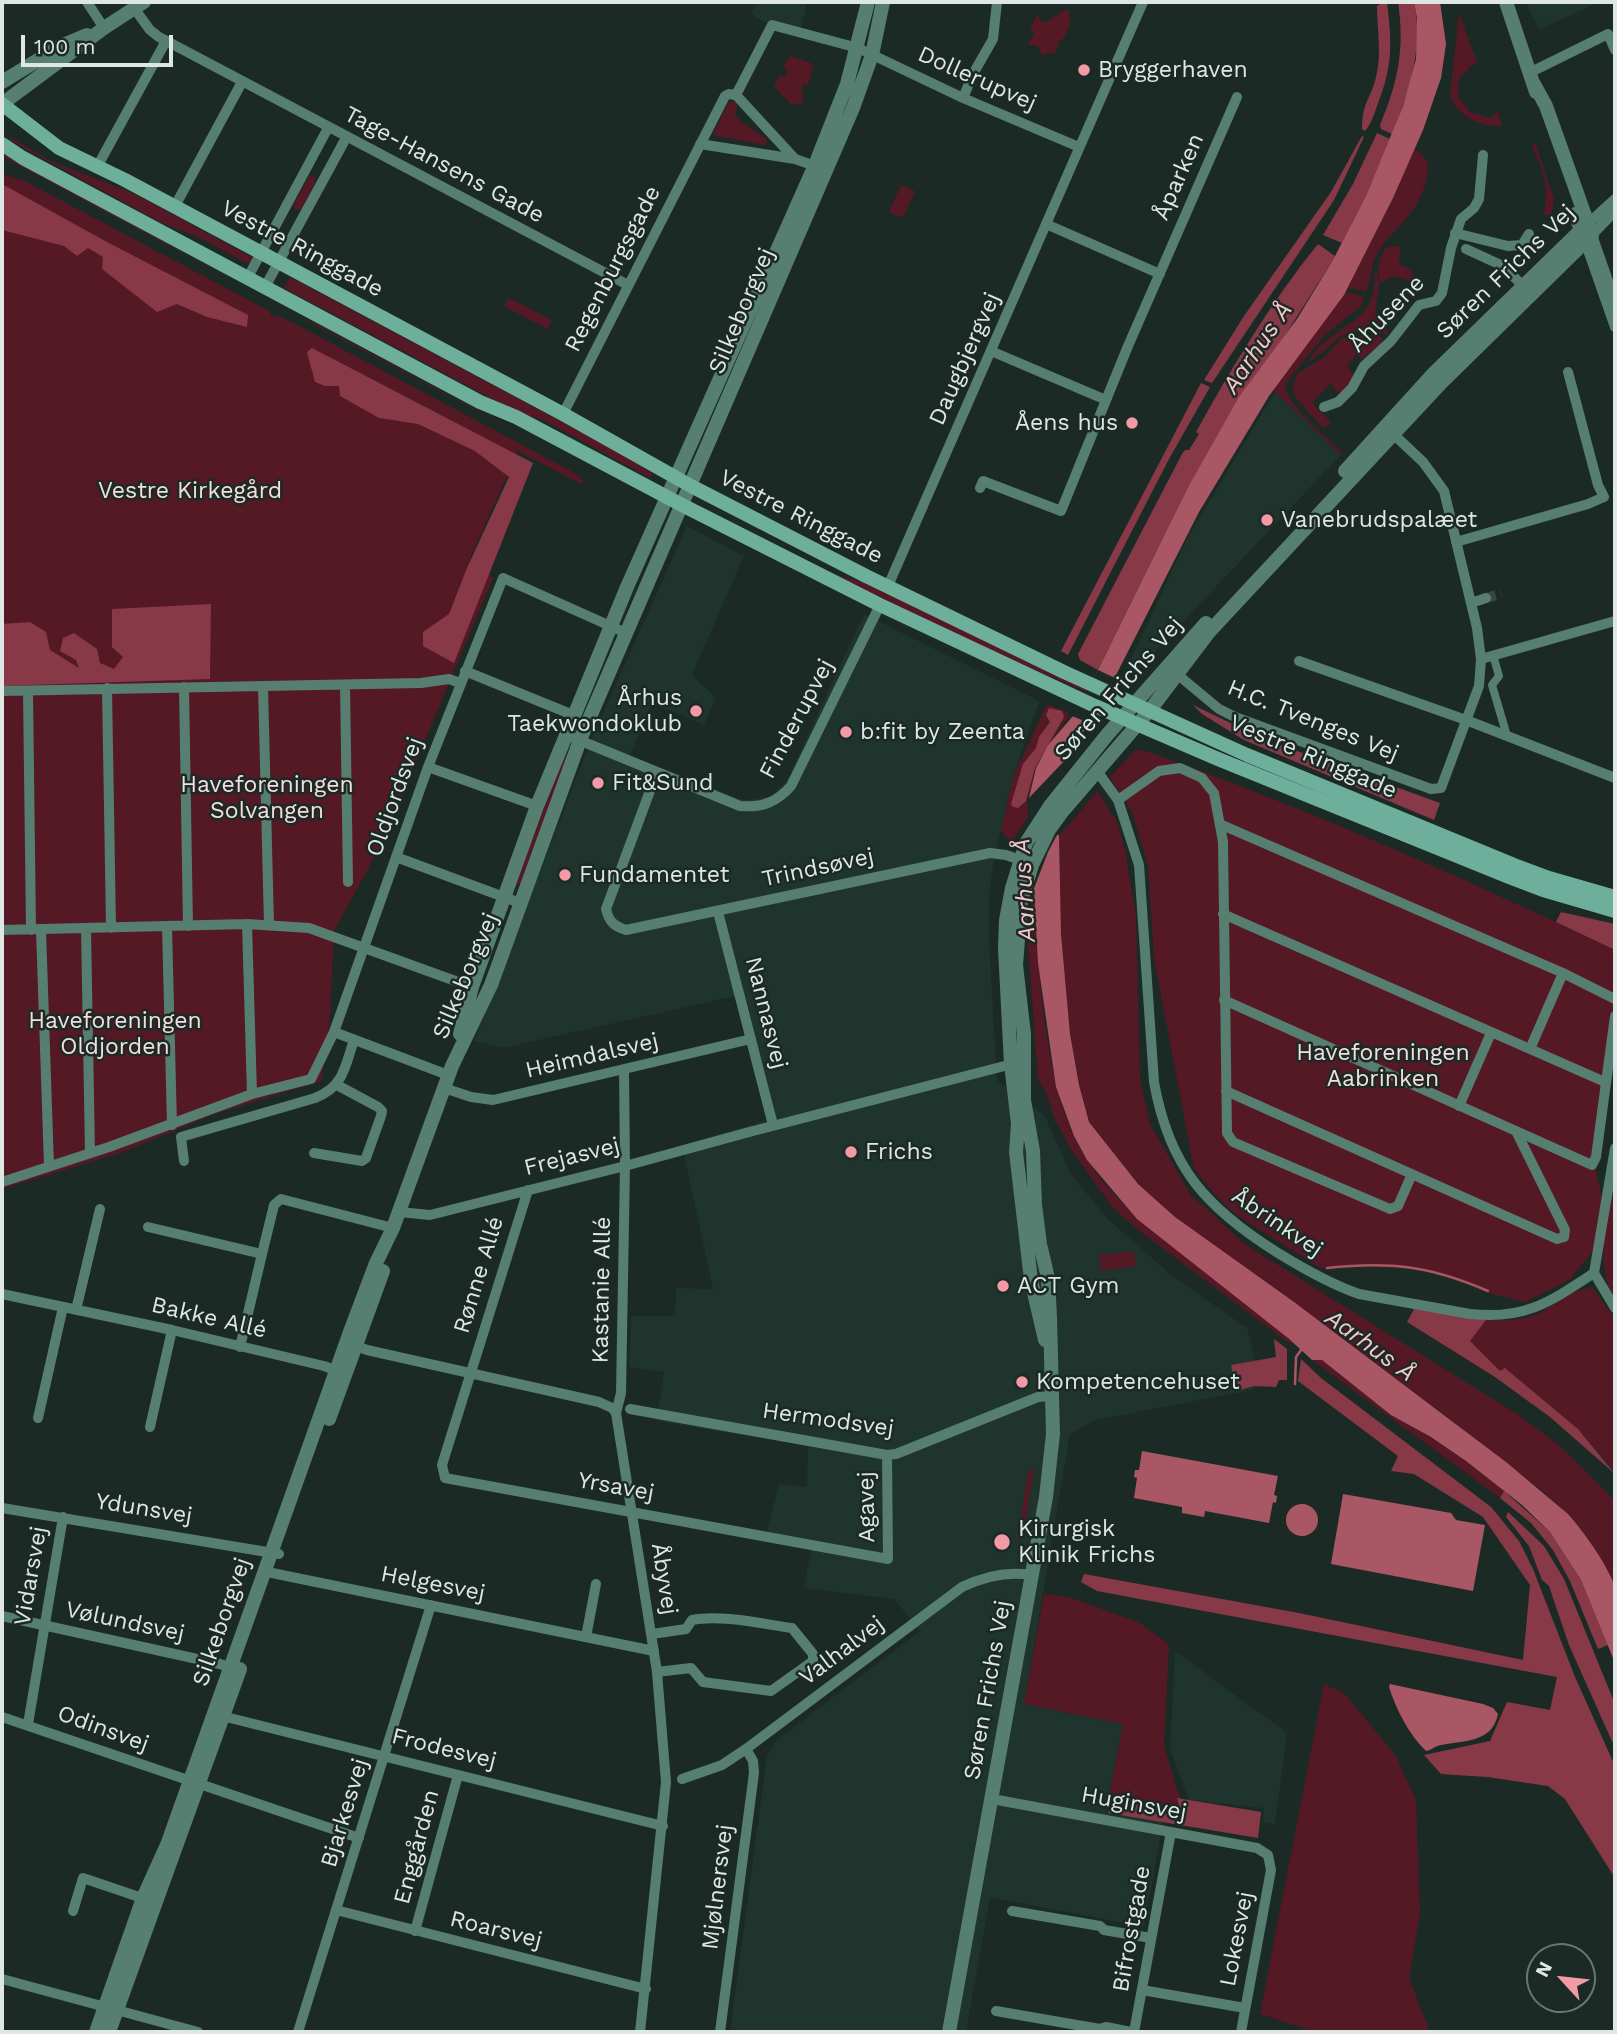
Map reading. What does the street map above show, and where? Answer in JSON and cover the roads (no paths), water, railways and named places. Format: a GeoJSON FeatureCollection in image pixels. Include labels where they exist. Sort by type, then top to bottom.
{"type":"FeatureCollection","features":[{"type":"Feature","properties":{"kind":"main road","name":"Vestre Ringgade"},"geometry":{"type":"LineString","coordinates":[[2,104],[59,148],[261,252],[691,486],[888,586],[1107,692],[1286,772],[1514,865],[1615,897]]}},
{"type":"Feature","properties":{"kind":"main road","name":"Vestre Ringgade"},"geometry":{"type":"LineString","coordinates":[[2,144],[23,158],[265,287],[682,505],[880,605],[1137,725],[1509,877],[1615,911]]}},
{"type":"Feature","properties":{"kind":"street"},"geometry":{"type":"LineString","coordinates":[[87,2],[104,28]]}},
{"type":"Feature","properties":{"kind":"street","name":"Silkeborgvej"},"geometry":{"type":"LineString","coordinates":[[448,1077],[491,985],[580,740],[691,486],[820,168],[858,48],[868,2]]}},
{"type":"Feature","properties":{"kind":"street","name":"Silkeborgvej"},"geometry":{"type":"LineString","coordinates":[[96,2032],[111,2009],[341,1372],[388,1258],[393,1228],[448,1077],[472,988],[537,806],[565,734],[667,497],[872,55],[883,2]]}},
{"type":"Feature","properties":{"kind":"street"},"geometry":{"type":"LineString","coordinates":[[963,98],[973,74],[992,44],[997,2]]}},
{"type":"Feature","properties":{"kind":"street","name":"Daugbjergvej"},"geometry":{"type":"LineString","coordinates":[[888,586],[1143,2]]}},
{"type":"Feature","properties":{"kind":"street"},"geometry":{"type":"LineString","coordinates":[[1506,2],[1532,78],[1541,117],[1615,302]]}},
{"type":"Feature","properties":{"kind":"street"},"geometry":{"type":"LineString","coordinates":[[2,104],[139,5]]}},
{"type":"Feature","properties":{"kind":"street","name":"Tage-Hansens Gade"},"geometry":{"type":"LineString","coordinates":[[139,5],[150,30],[166,41],[628,285]]}},
{"type":"Feature","properties":{"kind":"street","name":"Dollerupvej"},"geometry":{"type":"LineString","coordinates":[[772,25],[858,48],[963,98],[1080,147]]}},
{"type":"Feature","properties":{"kind":"street","name":"Regenburgsgade"},"geometry":{"type":"LineString","coordinates":[[563,414],[723,99],[729,94],[736,95],[772,25]]}},
{"type":"Feature","properties":{"kind":"street"},"geometry":{"type":"LineString","coordinates":[[2,82],[61,46],[104,28]]}},
{"type":"Feature","properties":{"kind":"street"},"geometry":{"type":"LineString","coordinates":[[1532,78],[1545,65],[1608,34],[1615,50]]}},
{"type":"Feature","properties":{"kind":"street"},"geometry":{"type":"LineString","coordinates":[[97,167],[166,41]]}},
{"type":"Feature","properties":{"kind":"street"},"geometry":{"type":"LineString","coordinates":[[174,206],[242,82]]}},
{"type":"Feature","properties":{"kind":"street"},"geometry":{"type":"LineString","coordinates":[[736,95],[795,159]]}},
{"type":"Feature","properties":{"kind":"street","name":"Åparken"},"geometry":{"type":"LineString","coordinates":[[980,488],[983,481],[1062,511],[1106,400],[1237,97]]}},
{"type":"Feature","properties":{"kind":"street"},"geometry":{"type":"LineString","coordinates":[[248,277],[328,128]]}},
{"type":"Feature","properties":{"kind":"street"},"geometry":{"type":"LineString","coordinates":[[265,287],[346,138]]}},
{"type":"Feature","properties":{"kind":"street"},"geometry":{"type":"LineString","coordinates":[[700,144],[795,159],[820,168]]}},
{"type":"Feature","properties":{"kind":"street","name":"Åhusene"},"geometry":{"type":"LineString","coordinates":[[1324,407],[1338,402],[1352,388],[1364,366],[1391,341],[1419,305],[1436,301],[1442,293],[1455,233],[1461,219],[1474,208],[1479,199],[1483,155]]}},
{"type":"Feature","properties":{"kind":"street","name":"Søren Frichs Vej"},"geometry":{"type":"LineString","coordinates":[[949,2032],[1049,1476],[1053,1396],[1048,1278],[1035,1205],[1033,1151],[1017,1063],[1024,1034],[1017,983],[1017,937],[1030,835],[1063,788],[1206,623],[1390,430],[1441,383],[1527,290],[1586,233],[1615,199]]}},
{"type":"Feature","properties":{"kind":"street","name":"Søren Frichs Vej"},"geometry":{"type":"LineString","coordinates":[[1586,233],[1615,211]]}},
{"type":"Feature","properties":{"kind":"street"},"geometry":{"type":"LineString","coordinates":[[1046,224],[1160,274]]}},
{"type":"Feature","properties":{"kind":"street"},"geometry":{"type":"LineString","coordinates":[[1455,233],[1508,246],[1522,244],[1529,234]]}},
{"type":"Feature","properties":{"kind":"street"},"geometry":{"type":"LineString","coordinates":[[1586,233],[1615,327]]}},
{"type":"Feature","properties":{"kind":"street"},"geometry":{"type":"LineString","coordinates":[[1503,266],[1508,246]]}},
{"type":"Feature","properties":{"kind":"street"},"geometry":{"type":"LineString","coordinates":[[1466,249],[1503,266],[1527,290]]}},
{"type":"Feature","properties":{"kind":"street"},"geometry":{"type":"LineString","coordinates":[[991,351],[1106,400]]}},
{"type":"Feature","properties":{"kind":"street"},"geometry":{"type":"LineString","coordinates":[[1456,542],[1610,498],[1598,485],[1568,372]]}},
{"type":"Feature","properties":{"kind":"street"},"geometry":{"type":"LineString","coordinates":[[1390,430],[1438,481],[1448,504],[1481,659],[1479,685],[1466,720]]}},
{"type":"Feature","properties":{"kind":"street","name":"Søren Frichs Vej"},"geometry":{"type":"LineString","coordinates":[[1026,862],[1062,812],[1150,710],[1209,632],[1390,430]]}},
{"type":"Feature","properties":{"kind":"street","name":"Oldjordsvej"},"geometry":{"type":"LineString","coordinates":[[2,1182],[172,1125],[251,1094],[311,1079],[334,1032],[428,767],[503,578],[611,626]]}},
{"type":"Feature","properties":{"kind":"street"},"geometry":{"type":"LineString","coordinates":[[1471,603],[1486,598]]}},
{"type":"Feature","properties":{"kind":"street","name":"Finderupvej"},"geometry":{"type":"LineString","coordinates":[[565,734],[740,806],[763,806],[783,794],[796,775],[880,605]]}},
{"type":"Feature","properties":{"kind":"street"},"geometry":{"type":"LineString","coordinates":[[1481,659],[1615,621]]}},
{"type":"Feature","properties":{"kind":"street"},"geometry":{"type":"LineString","coordinates":[[611,626],[626,633]]}},
{"type":"Feature","properties":{"kind":"street"},"geometry":{"type":"LineString","coordinates":[[1493,655],[1499,676],[1492,685],[1507,736]]}},
{"type":"Feature","properties":{"kind":"street"},"geometry":{"type":"LineString","coordinates":[[1299,661],[1466,720],[1615,778]]}},
{"type":"Feature","properties":{"kind":"street"},"geometry":{"type":"LineString","coordinates":[[465,671],[573,715]]}},
{"type":"Feature","properties":{"kind":"street","name":"H.C. Tvenges Vej"},"geometry":{"type":"LineString","coordinates":[[1178,675],[1219,709],[1235,717],[1431,789],[1441,788],[1466,720]]}},
{"type":"Feature","properties":{"kind":"street"},"geometry":{"type":"LineString","coordinates":[[2,691],[421,683],[449,679],[460,683]]}},
{"type":"Feature","properties":{"kind":"street"},"geometry":{"type":"LineString","coordinates":[[345,685],[348,882]]}},
{"type":"Feature","properties":{"kind":"street"},"geometry":{"type":"LineString","coordinates":[[263,686],[269,925]]}},
{"type":"Feature","properties":{"kind":"street"},"geometry":{"type":"LineString","coordinates":[[184,687],[188,926]]}},
{"type":"Feature","properties":{"kind":"street"},"geometry":{"type":"LineString","coordinates":[[107,688],[111,928]]}},
{"type":"Feature","properties":{"kind":"street"},"geometry":{"type":"LineString","coordinates":[[28,691],[36,930],[49,1166]]}},
{"type":"Feature","properties":{"kind":"street"},"geometry":{"type":"LineString","coordinates":[[428,767],[537,806]]}},
{"type":"Feature","properties":{"kind":"street"},"geometry":{"type":"LineString","coordinates":[[1118,800],[1159,771],[1180,768],[1202,778],[1214,793],[1222,825],[1227,1133],[1233,1142],[1390,1209],[1398,1206],[1412,1174]]}},
{"type":"Feature","properties":{"kind":"street","name":"Åbrinkvej"},"geometry":{"type":"LineString","coordinates":[[1097,771],[1118,800],[1139,865],[1154,1082],[1160,1115],[1193,1183],[1222,1214],[1250,1236],[1303,1269],[1342,1288],[1359,1294],[1470,1314],[1487,1316],[1525,1312],[1547,1303],[1594,1273]]}},
{"type":"Feature","properties":{"kind":"street","name":"Trindsøvej"},"geometry":{"type":"LineString","coordinates":[[657,772],[606,909],[608,919],[613,925],[626,930],[983,854],[1006,855],[1026,862]]}},
{"type":"Feature","properties":{"kind":"street"},"geometry":{"type":"LineString","coordinates":[[1222,825],[1615,999]]}},
{"type":"Feature","properties":{"kind":"street","name":"Silkeborgvej"},"geometry":{"type":"LineString","coordinates":[[396,857],[520,902]]}},
{"type":"Feature","properties":{"kind":"street","name":"Nannasvej"},"geometry":{"type":"LineString","coordinates":[[718,912],[773,1125]]}},
{"type":"Feature","properties":{"kind":"street"},"geometry":{"type":"LineString","coordinates":[[1223,914],[1605,1082]]}},
{"type":"Feature","properties":{"kind":"street"},"geometry":{"type":"LineString","coordinates":[[247,924],[251,1094]]}},
{"type":"Feature","properties":{"kind":"street","name":"Silkeborgvej"},"geometry":{"type":"LineString","coordinates":[[2,930],[247,924],[309,928],[472,988]]}},
{"type":"Feature","properties":{"kind":"street"},"geometry":{"type":"LineString","coordinates":[[167,927],[172,1125]]}},
{"type":"Feature","properties":{"kind":"street"},"geometry":{"type":"LineString","coordinates":[[86,928],[90,1153]]}},
{"type":"Feature","properties":{"kind":"street"},"geometry":{"type":"LineString","coordinates":[[1530,1049],[1563,974]]}},
{"type":"Feature","properties":{"kind":"street"},"geometry":{"type":"LineString","coordinates":[[1224,1000],[1591,1165],[1596,1157],[1615,1016]]}},
{"type":"Feature","properties":{"kind":"street","name":"Silkeborgvej"},"geometry":{"type":"LineString","coordinates":[[334,1032],[448,1077]]}},
{"type":"Feature","properties":{"kind":"street"},"geometry":{"type":"LineString","coordinates":[[1459,1105],[1491,1033]]}},
{"type":"Feature","properties":{"kind":"street","name":"Heimdalsvej"},"geometry":{"type":"LineString","coordinates":[[448,1077],[471,1097],[492,1100],[751,1039]]}},
{"type":"Feature","properties":{"kind":"street"},"geometry":{"type":"LineString","coordinates":[[184,1161],[181,1137],[329,1092],[337,1085],[354,1040]]}},
{"type":"Feature","properties":{"kind":"street","name":"Frejasvej"},"geometry":{"type":"LineString","coordinates":[[399,1212],[430,1215],[1017,1063]]}},
{"type":"Feature","properties":{"kind":"street","name":"Kastanie Allé"},"geometry":{"type":"LineString","coordinates":[[616,1413],[621,1393],[624,1070]]}},
{"type":"Feature","properties":{"kind":"street"},"geometry":{"type":"LineString","coordinates":[[314,1153],[355,1162],[362,1161],[366,1158],[381,1116],[382,1111],[378,1107],[337,1085]]}},
{"type":"Feature","properties":{"kind":"street"},"geometry":{"type":"LineString","coordinates":[[1226,1091],[1561,1239],[1564,1237],[1564,1230],[1516,1131]]}},
{"type":"Feature","properties":{"kind":"street"},"geometry":{"type":"LineString","coordinates":[[1615,1148],[1594,1273],[1615,1308]]}},
{"type":"Feature","properties":{"kind":"street","name":"Rønne Allé"},"geometry":{"type":"LineString","coordinates":[[471,1373],[528,1190]]}},
{"type":"Feature","properties":{"kind":"street"},"geometry":{"type":"LineString","coordinates":[[240,1347],[274,1205],[281,1199],[393,1228]]}},
{"type":"Feature","properties":{"kind":"street"},"geometry":{"type":"LineString","coordinates":[[76,1310],[100,1209]]}},
{"type":"Feature","properties":{"kind":"street"},"geometry":{"type":"LineString","coordinates":[[148,1227],[262,1254]]}},
{"type":"Feature","properties":{"kind":"street","name":"Bakke Allé"},"geometry":{"type":"LineString","coordinates":[[2,1294],[172,1330],[341,1372]]}},
{"type":"Feature","properties":{"kind":"street"},"geometry":{"type":"LineString","coordinates":[[38,1418],[63,1307]]}},
{"type":"Feature","properties":{"kind":"street"},"geometry":{"type":"LineString","coordinates":[[150,1427],[172,1330]]}},
{"type":"Feature","properties":{"kind":"street"},"geometry":{"type":"LineString","coordinates":[[351,1345],[599,1402],[616,1413]]}},
{"type":"Feature","properties":{"kind":"street","name":"Yrsavej"},"geometry":{"type":"LineString","coordinates":[[471,1373],[442,1465],[445,1478],[888,1559]]}},
{"type":"Feature","properties":{"kind":"street","name":"Hermodsvej"},"geometry":{"type":"LineString","coordinates":[[630,1409],[887,1455],[896,1454],[1038,1397],[1053,1396]]}},
{"type":"Feature","properties":{"kind":"street","name":"Åbyvej"},"geometry":{"type":"LineString","coordinates":[[616,1413],[652,1633],[666,1782],[640,2032]]}},
{"type":"Feature","properties":{"kind":"street","name":"Agavej"},"geometry":{"type":"LineString","coordinates":[[887,1455],[888,1559]]}},
{"type":"Feature","properties":{"kind":"street","name":"Ydunsvej"},"geometry":{"type":"LineString","coordinates":[[2,1508],[275,1553]]}},
{"type":"Feature","properties":{"kind":"street","name":"Vidarsvej"},"geometry":{"type":"LineString","coordinates":[[28,1724],[63,1517]]}},
{"type":"Feature","properties":{"kind":"street","name":"Silkeborgvej"},"geometry":{"type":"LineString","coordinates":[[235,1669],[272,1573],[275,1553]]}},
{"type":"Feature","properties":{"kind":"street","name":"Helgesvej"},"geometry":{"type":"LineString","coordinates":[[272,1573],[654,1651]]}},
{"type":"Feature","properties":{"kind":"street","name":"Valhalvej"},"geometry":{"type":"LineString","coordinates":[[682,1779],[722,1765],[746,1749],[962,1587],[1002,1574],[1032,1576]]}},
{"type":"Feature","properties":{"kind":"street"},"geometry":{"type":"LineString","coordinates":[[586,1637],[596,1584]]}},
{"type":"Feature","properties":{"kind":"street","name":"Bjarkesvej"},"geometry":{"type":"LineString","coordinates":[[298,2032],[431,1605]]}},
{"type":"Feature","properties":{"kind":"street","name":"Vølundsvej"},"geometry":{"type":"LineString","coordinates":[[2,1616],[235,1669]]}},
{"type":"Feature","properties":{"kind":"street"},"geometry":{"type":"LineString","coordinates":[[652,1633],[686,1629],[692,1620],[703,1618],[792,1628],[813,1654],[813,1661],[771,1691],[703,1682],[691,1668],[657,1672]]}},
{"type":"Feature","properties":{"kind":"street","name":"Frodesvej"},"geometry":{"type":"LineString","coordinates":[[219,1716],[663,1826]]}},
{"type":"Feature","properties":{"kind":"street","name":"Odinsvej"},"geometry":{"type":"LineString","coordinates":[[2,1717],[359,1838]]}},
{"type":"Feature","properties":{"kind":"street","name":"Mjølnersvej"},"geometry":{"type":"LineString","coordinates":[[720,2032],[754,1773],[753,1761],[746,1749]]}},
{"type":"Feature","properties":{"kind":"street","name":"Enggården"},"geometry":{"type":"LineString","coordinates":[[415,1931],[458,1775]]}},
{"type":"Feature","properties":{"kind":"street","name":"Huginsvej"},"geometry":{"type":"LineString","coordinates":[[992,1799],[1257,1848],[1268,1854]]}},
{"type":"Feature","properties":{"kind":"street","name":"Bifrostgade"},"geometry":{"type":"LineString","coordinates":[[1133,2032],[1171,1832]]}},
{"type":"Feature","properties":{"kind":"street","name":"Lokesvej"},"geometry":{"type":"LineString","coordinates":[[1241,2032],[1271,1870],[1268,1854]]}},
{"type":"Feature","properties":{"kind":"street"},"geometry":{"type":"LineString","coordinates":[[73,1910],[83,1878],[149,1900]]}},
{"type":"Feature","properties":{"kind":"street","name":"Roarsvej"},"geometry":{"type":"LineString","coordinates":[[336,1910],[646,1989]]}},
{"type":"Feature","properties":{"kind":"street"},"geometry":{"type":"LineString","coordinates":[[1012,1911],[1151,1938]]}},
{"type":"Feature","properties":{"kind":"street"},"geometry":{"type":"LineString","coordinates":[[2,1979],[198,2032]]}},
{"type":"Feature","properties":{"kind":"street"},"geometry":{"type":"LineString","coordinates":[[1142,1990],[1245,2007]]}},
{"type":"Feature","properties":{"kind":"street","name":"Silkeborgvej"},"geometry":{"type":"LineString","coordinates":[[109,2032],[111,2009]]}},
{"type":"Feature","properties":{"kind":"street"},"geometry":{"type":"LineString","coordinates":[[996,2011],[1133,2032]]}},
{"type":"Feature","properties":{"kind":"waterway"},"geometry":{"type":"LineString","coordinates":[[1327,1268],[1371,1265],[1409,1268],[1447,1276],[1488,1291]]}},
{"type":"Feature","properties":{"kind":"waterway"},"geometry":{"type":"LineString","coordinates":[[1295,1384],[1296,1357],[1301,1350]]}},
{"type":"Feature","properties":{"kind":"tunnel"},"geometry":{"type":"LineString","coordinates":[[1486,598],[1501,594]]}},
{"type":"Feature","properties":{"kind":"place","name":"Bryggerhaven"},"geometry":{"type":"Point","coordinates":[1084,70]}},
{"type":"Feature","properties":{"kind":"place","name":"Åens hus"},"geometry":{"type":"Point","coordinates":[1132,423]}},
{"type":"Feature","properties":{"kind":"place","name":"Vanebrudspalæet"},"geometry":{"type":"Point","coordinates":[1267,520]}},
{"type":"Feature","properties":{"kind":"place","name":"Århus Taekwondoklub"},"geometry":{"type":"Point","coordinates":[696,711]}},
{"type":"Feature","properties":{"kind":"place","name":"b:fit by Zeenta"},"geometry":{"type":"Point","coordinates":[846,732]}},
{"type":"Feature","properties":{"kind":"place","name":"Fit&Sund"},"geometry":{"type":"Point","coordinates":[598,783]}},
{"type":"Feature","properties":{"kind":"place","name":"Fundamentet"},"geometry":{"type":"Point","coordinates":[565,875]}},
{"type":"Feature","properties":{"kind":"place","name":"Frichs"},"geometry":{"type":"Point","coordinates":[851,1152]}},
{"type":"Feature","properties":{"kind":"place","name":"ACT Gym"},"geometry":{"type":"Point","coordinates":[1003,1286]}},
{"type":"Feature","properties":{"kind":"place","name":"Kompetencehuset"},"geometry":{"type":"Point","coordinates":[1022,1382]}},
{"type":"Feature","properties":{"kind":"place","name":"Kirurgisk Klinik Frichs"},"geometry":{"type":"Point","coordinates":[1002,1542]}},
{"type":"Feature","properties":{"kind":"water label","name":"Aarhus Å"},"geometry":{"type":"Point","coordinates":[1258,348]}},
{"type":"Feature","properties":{"kind":"water label","name":"Aarhus Å"},"geometry":{"type":"Point","coordinates":[1025,890]}},
{"type":"Feature","properties":{"kind":"water label","name":"Aarhus Å"},"geometry":{"type":"Point","coordinates":[1370,1346]}},
{"type":"Feature","properties":{"kind":"park label","name":"Vestre Kirkegård"},"geometry":{"type":"Point","coordinates":[190,491]}},
{"type":"Feature","properties":{"kind":"park label","name":"Haveforeningen Solvangen"},"geometry":{"type":"Point","coordinates":[267,798]}},
{"type":"Feature","properties":{"kind":"park label","name":"Haveforeningen Oldjorden"},"geometry":{"type":"Point","coordinates":[115,1034]}},
{"type":"Feature","properties":{"kind":"park label","name":"Haveforeningen Aabrinken"},"geometry":{"type":"Point","coordinates":[1383,1066]}}]}
